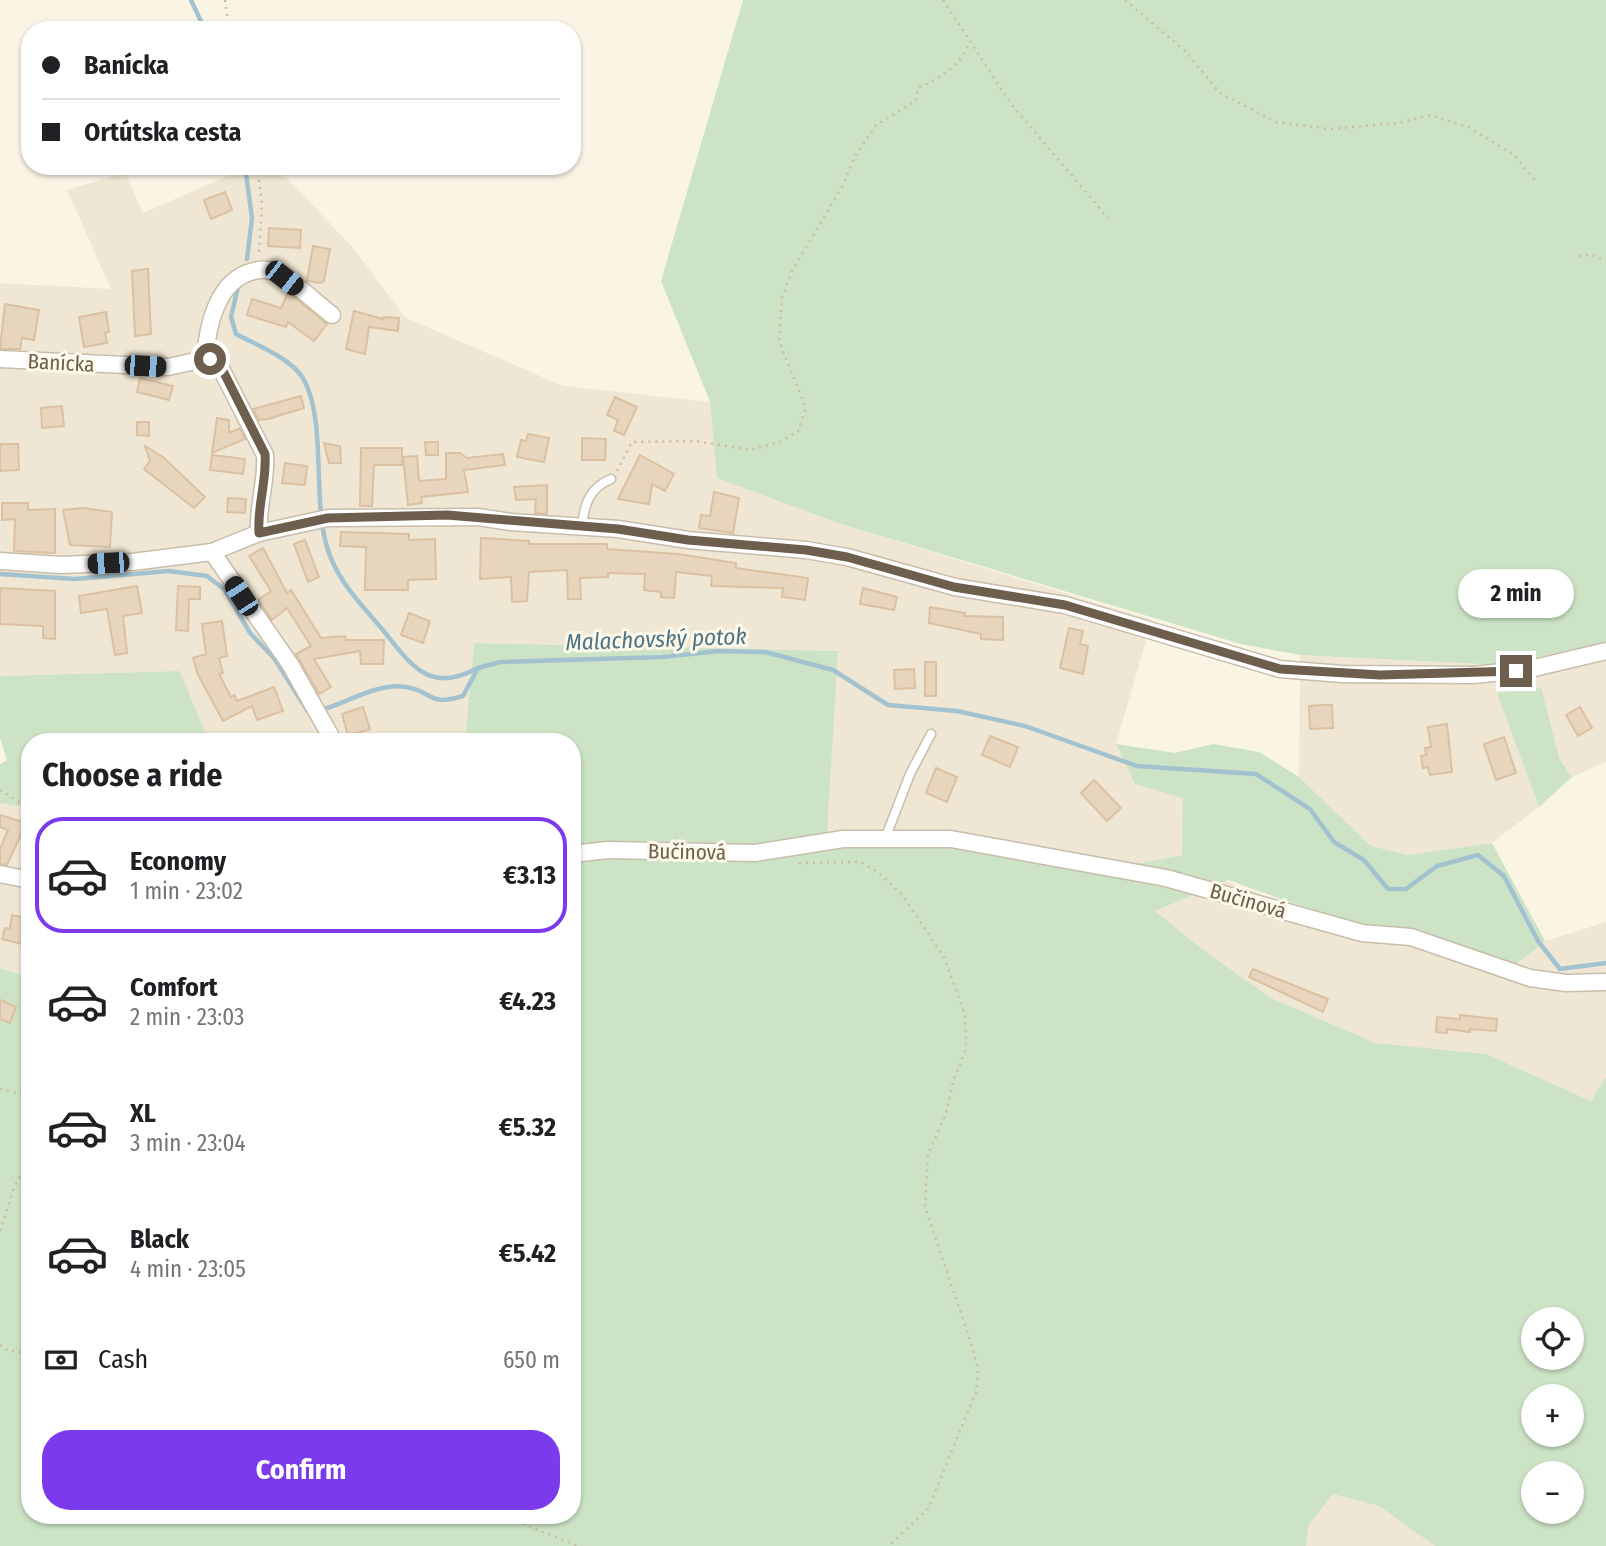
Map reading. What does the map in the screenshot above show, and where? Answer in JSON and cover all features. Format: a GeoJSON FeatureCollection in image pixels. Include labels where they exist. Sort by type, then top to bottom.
{"type":"FeatureCollection","features":[{"type":"Feature","properties":{"kind":"street"},"geometry":{"type":"LineString","coordinates":[[259,533],[258,515],[266,468],[265,454],[220,365],[205,359],[206,340],[222,294],[231,281],[254,271],[273,271],[331,315]]}},
{"type":"Feature","properties":{"kind":"street","name":"Banícka"},"geometry":{"type":"LineString","coordinates":[[0,359],[168,368],[205,359]]}},
{"type":"Feature","properties":{"kind":"street"},"geometry":{"type":"LineString","coordinates":[[0,561],[61,565],[132,562],[212,552],[259,533],[322,519],[447,515],[618,529],[715,543],[806,550],[847,557],[954,587],[1065,605],[1280,669],[1342,674],[1474,675],[1530,669],[1606,651]]}},
{"type":"Feature","properties":{"kind":"street"},"geometry":{"type":"LineString","coordinates":[[212,552],[317,710],[329,733]]}},
{"type":"Feature","properties":{"kind":"street","name":"Bučinová"},"geometry":{"type":"LineString","coordinates":[[581,853],[608,850],[755,853],[843,839],[951,839],[1166,878],[1362,933],[1411,937],[1530,978],[1566,983],[1606,982]]}},
{"type":"Feature","properties":{"kind":"street"},"geometry":{"type":"LineString","coordinates":[[0,874],[21,878]]}},
{"type":"Feature","properties":{"kind":"lane"},"geometry":{"type":"LineString","coordinates":[[582,527],[587,500],[593,491],[611,480]]}},
{"type":"Feature","properties":{"kind":"lane"},"geometry":{"type":"LineString","coordinates":[[885,839],[910,774],[931,734]]}},
{"type":"Feature","properties":{"kind":"path"},"geometry":{"type":"LineString","coordinates":[[225,0],[228,21]]}},
{"type":"Feature","properties":{"kind":"path"},"geometry":{"type":"LineString","coordinates":[[943,0],[1011,104],[1108,218]]}},
{"type":"Feature","properties":{"kind":"path"},"geometry":{"type":"LineString","coordinates":[[1125,0],[1185,51],[1220,93],[1276,122],[1330,129],[1398,123],[1430,115],[1481,135],[1514,155],[1535,180]]}},
{"type":"Feature","properties":{"kind":"path"},"geometry":{"type":"LineString","coordinates":[[611,480],[632,442],[695,442],[751,450],[782,442],[798,431],[806,408],[779,341],[782,298],[792,271],[844,183],[854,158],[876,125],[916,101],[918,88],[942,77],[962,60],[970,42]]}},
{"type":"Feature","properties":{"kind":"path"},"geometry":{"type":"LineString","coordinates":[[254,271],[262,223],[258,175]]}},
{"type":"Feature","properties":{"kind":"path"},"geometry":{"type":"LineString","coordinates":[[1579,256],[1592,255],[1606,261]]}},
{"type":"Feature","properties":{"kind":"path"},"geometry":{"type":"LineString","coordinates":[[0,790],[21,803]]}},
{"type":"Feature","properties":{"kind":"path"},"geometry":{"type":"LineString","coordinates":[[788,862],[860,862],[878,872],[903,896],[944,957],[965,1015],[966,1048],[953,1082],[946,1114],[928,1154],[925,1207],[970,1340],[978,1370],[976,1392],[953,1441],[938,1490],[928,1509],[888,1546]]}},
{"type":"Feature","properties":{"kind":"path"},"geometry":{"type":"LineString","coordinates":[[0,1088],[21,1094]]}},
{"type":"Feature","properties":{"kind":"path"},"geometry":{"type":"LineString","coordinates":[[0,1231],[21,1175]]}},
{"type":"Feature","properties":{"kind":"path"},"geometry":{"type":"LineString","coordinates":[[0,1345],[9,1351],[21,1352]]}},
{"type":"Feature","properties":{"kind":"path"},"geometry":{"type":"LineString","coordinates":[[523,1524],[578,1546]]}},
{"type":"Feature","properties":{"kind":"shaded area"},"geometry":{"type":"Polygon","coordinates":[[[126,175],[143,213],[230,175],[282,175],[355,250],[406,318],[563,386],[710,402],[718,478],[838,523],[1152,620],[1116,744],[1135,784],[1184,798],[1182,855],[1091,873],[1021,850],[904,838],[825,850],[838,651],[474,643],[466,733],[205,733],[180,671],[0,676],[0,283],[111,289],[67,190],[126,175]]]}},
{"type":"Feature","properties":{"kind":"shaded area"},"geometry":{"type":"Polygon","coordinates":[[[1606,642],[1606,762],[1572,777],[1560,760],[1541,687],[1498,693],[1539,807],[1492,843],[1409,855],[1371,846],[1299,777],[1300,655],[1501,665],[1606,642]]]}},
{"type":"Feature","properties":{"kind":"shaded area"},"geometry":{"type":"Polygon","coordinates":[[[0,803],[21,806],[21,975],[0,968],[0,803]]]}},
{"type":"Feature","properties":{"kind":"shaded area"},"geometry":{"type":"Polygon","coordinates":[[[1223,880],[1297,907],[1331,913],[1356,925],[1514,966],[1545,941],[1606,922],[1606,1076],[1591,1101],[1486,1054],[1376,1043],[1271,998],[1206,953],[1155,911],[1223,880]]]}},
{"type":"Feature","properties":{"kind":"shaded area"},"geometry":{"type":"Polygon","coordinates":[[[1333,1494],[1379,1506],[1435,1546],[1306,1546],[1307,1526],[1333,1494]]]}},
{"type":"Feature","properties":{"kind":"green space"},"geometry":{"type":"Polygon","coordinates":[[[743,0],[1606,0],[1606,642],[1501,665],[1300,655],[1241,644],[838,523],[717,478],[710,402],[661,281],[743,0]]]}},
{"type":"Feature","properties":{"kind":"green space"},"geometry":{"type":"Polygon","coordinates":[[[474,643],[838,651],[826,850],[904,838],[1021,850],[1091,873],[1182,855],[1183,798],[1135,784],[1116,744],[1175,753],[1213,744],[1259,752],[1299,777],[1371,846],[1409,855],[1492,843],[1545,941],[1514,966],[1334,916],[1229,880],[1155,911],[1207,953],[1271,998],[1376,1043],[1486,1054],[1591,1101],[1606,1076],[1606,1546],[1435,1546],[1379,1506],[1333,1494],[1308,1526],[1306,1546],[0,1546],[0,968],[21,975],[21,1524],[581,1524],[581,733],[466,733],[474,643]]]}},
{"type":"Feature","properties":{"kind":"green space"},"geometry":{"type":"Polygon","coordinates":[[[180,671],[205,733],[21,733],[21,806],[0,803],[0,764],[7,760],[0,738],[0,676],[180,671]]]}},
{"type":"Feature","properties":{"kind":"green space"},"geometry":{"type":"Polygon","coordinates":[[[1541,687],[1560,760],[1572,777],[1539,807],[1497,693],[1541,687]]]}},
{"type":"Feature","properties":{"kind":"building"},"geometry":{"type":"Polygon","coordinates":[[[225,192],[232,210],[211,219],[204,200],[225,192]]]}},
{"type":"Feature","properties":{"kind":"building"},"geometry":{"type":"Polygon","coordinates":[[[269,228],[301,230],[300,248],[268,246],[269,228]]]}},
{"type":"Feature","properties":{"kind":"building"},"geometry":{"type":"Polygon","coordinates":[[[313,246],[330,249],[324,281],[321,283],[307,281],[313,246]]]}},
{"type":"Feature","properties":{"kind":"building"},"geometry":{"type":"Polygon","coordinates":[[[148,269],[151,334],[135,336],[132,271],[148,269]]]}},
{"type":"Feature","properties":{"kind":"building"},"geometry":{"type":"Polygon","coordinates":[[[288,292],[327,324],[314,341],[288,322],[286,327],[247,315],[252,299],[281,308],[288,292]]]}},
{"type":"Feature","properties":{"kind":"building"},"geometry":{"type":"Polygon","coordinates":[[[5,304],[39,310],[34,340],[22,338],[20,349],[0,349],[5,304]]]}},
{"type":"Feature","properties":{"kind":"building"},"geometry":{"type":"Polygon","coordinates":[[[354,311],[383,319],[399,318],[398,331],[369,327],[365,354],[346,349],[354,311]]]}},
{"type":"Feature","properties":{"kind":"building"},"geometry":{"type":"Polygon","coordinates":[[[106,312],[109,332],[105,333],[107,343],[84,347],[79,317],[106,312]]]}},
{"type":"Feature","properties":{"kind":"building"},"geometry":{"type":"Polygon","coordinates":[[[140,378],[173,386],[169,400],[137,392],[140,378]]]}},
{"type":"Feature","properties":{"kind":"building"},"geometry":{"type":"Polygon","coordinates":[[[301,396],[304,408],[268,419],[259,420],[253,409],[301,396]]]}},
{"type":"Feature","properties":{"kind":"building"},"geometry":{"type":"Polygon","coordinates":[[[615,397],[637,407],[624,435],[614,431],[618,420],[607,415],[615,397]]]}},
{"type":"Feature","properties":{"kind":"building"},"geometry":{"type":"Polygon","coordinates":[[[62,406],[64,426],[42,428],[41,408],[62,406]]]}},
{"type":"Feature","properties":{"kind":"building"},"geometry":{"type":"Polygon","coordinates":[[[217,418],[229,420],[229,433],[240,428],[245,439],[212,453],[217,418]]]}},
{"type":"Feature","properties":{"kind":"building"},"geometry":{"type":"Polygon","coordinates":[[[137,422],[149,422],[149,436],[137,435],[137,422]]]}},
{"type":"Feature","properties":{"kind":"building"},"geometry":{"type":"Polygon","coordinates":[[[528,434],[549,438],[544,462],[517,457],[521,440],[526,441],[528,434]]]}},
{"type":"Feature","properties":{"kind":"building"},"geometry":{"type":"Polygon","coordinates":[[[582,438],[606,439],[605,460],[582,460],[582,438]]]}},
{"type":"Feature","properties":{"kind":"building"},"geometry":{"type":"Polygon","coordinates":[[[425,442],[438,442],[438,455],[426,455],[425,442]]]}},
{"type":"Feature","properties":{"kind":"building"},"geometry":{"type":"Polygon","coordinates":[[[324,443],[340,446],[341,463],[329,463],[324,443]]]}},
{"type":"Feature","properties":{"kind":"building"},"geometry":{"type":"Polygon","coordinates":[[[0,444],[18,444],[19,470],[0,471],[0,444]]]}},
{"type":"Feature","properties":{"kind":"building"},"geometry":{"type":"Polygon","coordinates":[[[145,446],[163,457],[205,497],[194,508],[144,469],[150,461],[145,446]]]}},
{"type":"Feature","properties":{"kind":"building"},"geometry":{"type":"Polygon","coordinates":[[[361,448],[402,448],[402,465],[374,465],[372,506],[360,506],[361,448]]]}},
{"type":"Feature","properties":{"kind":"building"},"geometry":{"type":"Polygon","coordinates":[[[446,453],[460,453],[467,458],[503,454],[505,465],[464,470],[468,492],[421,497],[422,503],[408,505],[403,457],[417,456],[419,481],[446,479],[446,453]]]}},
{"type":"Feature","properties":{"kind":"building"},"geometry":{"type":"Polygon","coordinates":[[[212,455],[245,459],[243,474],[210,470],[212,455]]]}},
{"type":"Feature","properties":{"kind":"building"},"geometry":{"type":"Polygon","coordinates":[[[640,455],[674,474],[665,491],[652,484],[649,504],[618,499],[640,455]]]}},
{"type":"Feature","properties":{"kind":"building"},"geometry":{"type":"Polygon","coordinates":[[[285,463],[307,466],[305,485],[282,483],[285,463]]]}},
{"type":"Feature","properties":{"kind":"building"},"geometry":{"type":"Polygon","coordinates":[[[547,485],[547,514],[535,513],[536,499],[516,500],[514,487],[547,485]]]}},
{"type":"Feature","properties":{"kind":"building"},"geometry":{"type":"Polygon","coordinates":[[[714,492],[739,498],[733,533],[699,528],[701,515],[710,516],[714,492]]]}},
{"type":"Feature","properties":{"kind":"building"},"geometry":{"type":"Polygon","coordinates":[[[228,498],[246,499],[245,513],[227,512],[228,498]]]}},
{"type":"Feature","properties":{"kind":"building"},"geometry":{"type":"Polygon","coordinates":[[[2,503],[28,503],[28,510],[55,509],[55,553],[14,551],[15,519],[2,520],[2,503]]]}},
{"type":"Feature","properties":{"kind":"building"},"geometry":{"type":"Polygon","coordinates":[[[83,508],[112,512],[110,547],[70,545],[63,510],[83,508]]]}},
{"type":"Feature","properties":{"kind":"building"},"geometry":{"type":"Polygon","coordinates":[[[341,532],[409,534],[409,540],[435,539],[436,579],[408,580],[408,590],[365,590],[366,547],[340,546],[341,532]]]}},
{"type":"Feature","properties":{"kind":"building"},"geometry":{"type":"Polygon","coordinates":[[[481,538],[529,541],[529,544],[607,544],[607,549],[678,554],[736,563],[736,568],[808,578],[805,600],[782,597],[783,588],[711,586],[712,576],[676,572],[674,598],[661,597],[661,592],[644,590],[645,574],[608,573],[608,577],[580,578],[581,599],[568,599],[567,570],[529,572],[527,601],[512,602],[511,577],[480,579],[481,538]]]}},
{"type":"Feature","properties":{"kind":"building"},"geometry":{"type":"Polygon","coordinates":[[[305,540],[319,577],[308,582],[294,544],[305,540]]]}},
{"type":"Feature","properties":{"kind":"building"},"geometry":{"type":"Polygon","coordinates":[[[263,548],[287,593],[291,590],[321,638],[345,636],[346,640],[384,640],[383,664],[361,664],[360,651],[314,659],[331,687],[319,694],[296,654],[311,646],[287,608],[272,620],[258,600],[271,591],[249,556],[263,548]]]}},
{"type":"Feature","properties":{"kind":"building"},"geometry":{"type":"Polygon","coordinates":[[[137,586],[142,613],[123,616],[127,653],[115,655],[107,609],[81,613],[79,596],[137,586]]]}},
{"type":"Feature","properties":{"kind":"building"},"geometry":{"type":"Polygon","coordinates":[[[178,586],[200,587],[200,599],[189,599],[188,631],[176,630],[178,586]]]}},
{"type":"Feature","properties":{"kind":"building"},"geometry":{"type":"Polygon","coordinates":[[[0,588],[55,591],[55,639],[43,638],[43,626],[0,624],[0,588]]]}},
{"type":"Feature","properties":{"kind":"building"},"geometry":{"type":"Polygon","coordinates":[[[863,588],[897,597],[894,610],[860,604],[863,588]]]}},
{"type":"Feature","properties":{"kind":"building"},"geometry":{"type":"Polygon","coordinates":[[[930,607],[965,613],[964,616],[1003,617],[1003,640],[981,639],[981,634],[929,623],[930,607]]]}},
{"type":"Feature","properties":{"kind":"building"},"geometry":{"type":"Polygon","coordinates":[[[409,613],[430,621],[423,643],[401,635],[409,613]]]}},
{"type":"Feature","properties":{"kind":"building"},"geometry":{"type":"Polygon","coordinates":[[[222,621],[227,656],[219,658],[223,673],[219,674],[231,697],[234,695],[237,701],[274,687],[283,711],[257,720],[252,706],[223,721],[198,675],[193,658],[206,654],[202,624],[222,621]]]}},
{"type":"Feature","properties":{"kind":"building"},"geometry":{"type":"Polygon","coordinates":[[[1069,628],[1083,631],[1080,644],[1088,646],[1083,674],[1060,668],[1069,628]]]}},
{"type":"Feature","properties":{"kind":"building"},"geometry":{"type":"Polygon","coordinates":[[[925,662],[936,662],[936,696],[925,696],[925,662]]]}},
{"type":"Feature","properties":{"kind":"building"},"geometry":{"type":"Polygon","coordinates":[[[914,669],[915,688],[895,689],[894,670],[914,669]]]}},
{"type":"Feature","properties":{"kind":"building"},"geometry":{"type":"Polygon","coordinates":[[[1332,705],[1333,728],[1310,729],[1309,706],[1332,705]]]}},
{"type":"Feature","properties":{"kind":"building"},"geometry":{"type":"Polygon","coordinates":[[[363,707],[370,729],[347,733],[342,714],[363,707]]]}},
{"type":"Feature","properties":{"kind":"building"},"geometry":{"type":"Polygon","coordinates":[[[1580,707],[1592,728],[1578,736],[1566,715],[1580,707]]]}},
{"type":"Feature","properties":{"kind":"building"},"geometry":{"type":"Polygon","coordinates":[[[1447,724],[1452,772],[1430,775],[1428,767],[1423,768],[1421,756],[1426,755],[1425,748],[1431,747],[1428,727],[1447,724]]]}},
{"type":"Feature","properties":{"kind":"building"},"geometry":{"type":"Polygon","coordinates":[[[990,736],[1018,747],[1010,767],[982,755],[990,736]]]}},
{"type":"Feature","properties":{"kind":"building"},"geometry":{"type":"Polygon","coordinates":[[[1504,737],[1516,773],[1496,780],[1484,744],[1504,737]]]}},
{"type":"Feature","properties":{"kind":"building"},"geometry":{"type":"Polygon","coordinates":[[[936,768],[957,777],[947,802],[926,793],[936,768]]]}},
{"type":"Feature","properties":{"kind":"building"},"geometry":{"type":"Polygon","coordinates":[[[1094,780],[1121,808],[1107,821],[1081,793],[1094,780]]]}},
{"type":"Feature","properties":{"kind":"building"},"geometry":{"type":"Polygon","coordinates":[[[0,815],[21,821],[21,834],[7,865],[0,864],[0,849],[8,830],[0,827],[0,815]]]}},
{"type":"Feature","properties":{"kind":"building"},"geometry":{"type":"Polygon","coordinates":[[[12,915],[21,917],[21,944],[2,939],[5,928],[10,929],[12,915]]]}},
{"type":"Feature","properties":{"kind":"building"},"geometry":{"type":"Polygon","coordinates":[[[1253,969],[1328,999],[1323,1012],[1249,977],[1253,969]]]}},
{"type":"Feature","properties":{"kind":"building"},"geometry":{"type":"Polygon","coordinates":[[[0,1000],[16,1007],[10,1023],[0,1019],[0,1000]]]}},
{"type":"Feature","properties":{"kind":"building"},"geometry":{"type":"Polygon","coordinates":[[[1460,1015],[1497,1019],[1496,1031],[1447,1029],[1447,1033],[1436,1032],[1437,1017],[1460,1019],[1460,1015]]]}},
{"type":"Feature","properties":{"kind":"waterway"},"geometry":{"type":"LineString","coordinates":[[191,0],[201,21]]}},
{"type":"Feature","properties":{"kind":"waterway"},"geometry":{"type":"LineString","coordinates":[[246,175],[252,218],[247,259]]}},
{"type":"Feature","properties":{"kind":"waterway"},"geometry":{"type":"LineString","coordinates":[[238,287],[231,317],[236,334],[290,364],[303,378],[310,395],[315,415],[323,527],[327,547],[338,573],[354,596],[418,669],[438,678],[450,678],[478,668]]}},
{"type":"Feature","properties":{"kind":"waterway","name":"Malachovský potok"},"geometry":{"type":"LineString","coordinates":[[0,574],[75,579],[169,571],[207,576],[225,590],[250,633],[274,658],[307,710]]}},
{"type":"Feature","properties":{"kind":"waterway","name":"Malachovský potok"},"geometry":{"type":"LineString","coordinates":[[321,710],[374,690],[396,686],[415,689],[443,700],[463,696],[478,668],[500,662],[663,657],[718,651],[765,652],[833,670],[888,705],[957,711],[1025,726],[1137,766],[1256,774],[1310,809],[1334,842],[1364,860],[1388,889],[1406,889],[1437,866],[1478,855],[1504,876],[1538,941],[1560,969],[1606,963]]}},
{"type":"Feature","properties":{"kind":"route"},"geometry":{"type":"LineString","coordinates":[[210,359],[220,365],[265,454],[264,486],[258,515],[259,533],[328,518],[447,515],[543,525],[618,529],[688,540],[806,550],[847,557],[954,587],[1065,605],[1280,669],[1380,675],[1474,675],[1516,671]]}}]}
